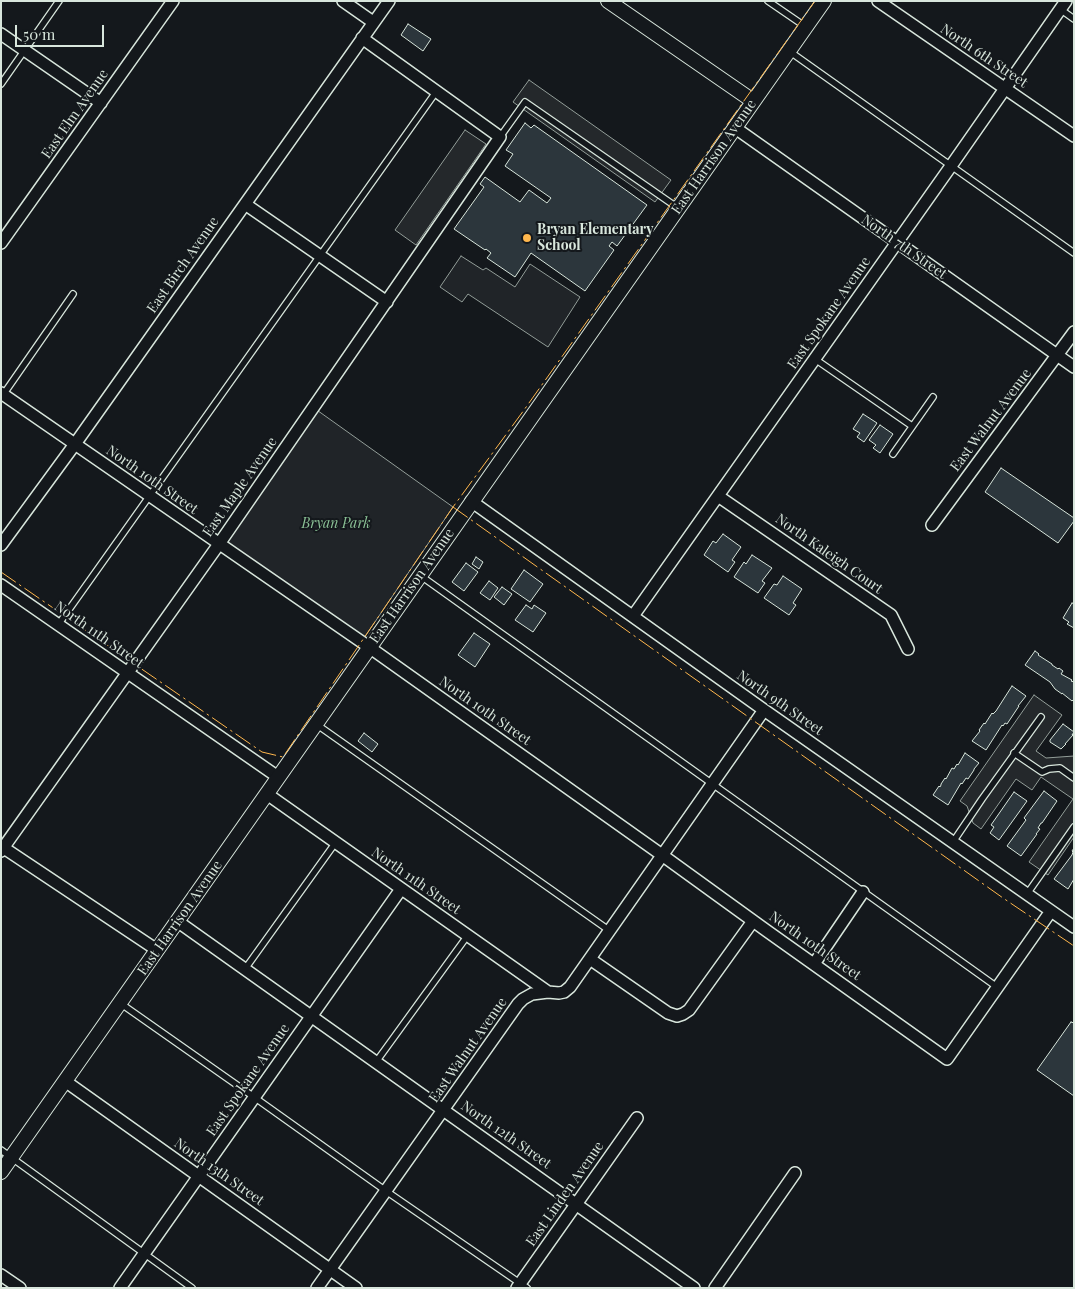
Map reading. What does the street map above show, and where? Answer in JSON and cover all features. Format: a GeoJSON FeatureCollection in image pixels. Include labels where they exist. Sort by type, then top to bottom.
{"type":"FeatureCollection","features":[{"type":"Feature","properties":{"kind":"street","name":"East Elm Avenue"},"geometry":{"type":"LineString","coordinates":[[1,243],[173,1]]}},
{"type":"Feature","properties":{"kind":"street"},"geometry":{"type":"LineString","coordinates":[[343,1],[373,22]]}},
{"type":"Feature","properties":{"kind":"street","name":"East Birch Avenue"},"geometry":{"type":"LineString","coordinates":[[1,545],[75,444],[388,1]]}},
{"type":"Feature","properties":{"kind":"street","name":"East Harrison Avenue"},"geometry":{"type":"LineString","coordinates":[[1,1172],[6,1153],[65,1081],[824,1]]}},
{"type":"Feature","properties":{"kind":"street","name":"North 6th Street"},"geometry":{"type":"LineString","coordinates":[[878,1],[1074,136]]}},
{"type":"Feature","properties":{"kind":"street"},"geometry":{"type":"LineString","coordinates":[[610,2],[752,101]]}},
{"type":"Feature","properties":{"kind":"street","name":"East Spokane Avenue"},"geometry":{"type":"LineString","coordinates":[[633,616],[1063,5]]}},
{"type":"Feature","properties":{"kind":"street"},"geometry":{"type":"LineString","coordinates":[[1,34],[101,103]]}},
{"type":"Feature","properties":{"kind":"street"},"geometry":{"type":"LineString","coordinates":[[362,38],[500,138]]}},
{"type":"Feature","properties":{"kind":"street","name":"North 7th Street"},"geometry":{"type":"LineString","coordinates":[[734,127],[1074,367]]}},
{"type":"Feature","properties":{"kind":"street","name":"East Maple Avenue"},"geometry":{"type":"LineString","coordinates":[[2,848],[219,544],[500,138]]}},
{"type":"Feature","properties":{"kind":"street"},"geometry":{"type":"LineString","coordinates":[[245,204],[387,302]]}},
{"type":"Feature","properties":{"kind":"street","name":"East Walnut Avenue"},"geometry":{"type":"LineString","coordinates":[[932,525],[1074,332]]}},
{"type":"Feature","properties":{"kind":"street","name":"North 10th Street"},"geometry":{"type":"LineString","coordinates":[[2,395],[369,647],[948,1058],[997,988]]}},
{"type":"Feature","properties":{"kind":"street","name":"North Kaleigh Court"},"geometry":{"type":"LineString","coordinates":[[718,496],[891,615],[908,649]]}},
{"type":"Feature","properties":{"kind":"street","name":"North 9th Street"},"geometry":{"type":"LineString","coordinates":[[472,501],[764,710],[1074,927]]}},
{"type":"Feature","properties":{"kind":"street","name":"North 11th Street"},"geometry":{"type":"LineString","coordinates":[[1,585],[278,778]]}},
{"type":"Feature","properties":{"kind":"street","name":"East Walnut Avenue"},"geometry":{"type":"LineString","coordinates":[[316,1288],[518,1004],[532,994],[559,993],[564,992],[570,987],[764,710]]}},
{"type":"Feature","properties":{"kind":"street","name":"North 11th Street"},"geometry":{"type":"LineString","coordinates":[[267,794],[548,992]]}},
{"type":"Feature","properties":{"kind":"street"},"geometry":{"type":"LineString","coordinates":[[2,848],[157,950]]}},
{"type":"Feature","properties":{"kind":"street","name":"East Spokane Avenue"},"geometry":{"type":"LineString","coordinates":[[120,1288],[401,889]]}},
{"type":"Feature","properties":{"kind":"street"},"geometry":{"type":"LineString","coordinates":[[814,964],[863,892]]}},
{"type":"Feature","properties":{"kind":"street"},"geometry":{"type":"LineString","coordinates":[[997,988],[1051,911]]}},
{"type":"Feature","properties":{"kind":"street","name":"North 12th Street"},"geometry":{"type":"LineString","coordinates":[[177,921],[694,1288]]}},
{"type":"Feature","properties":{"kind":"street"},"geometry":{"type":"LineString","coordinates":[[590,958],[668,1013],[677,1016],[688,1010],[753,921]]}},
{"type":"Feature","properties":{"kind":"street","name":"North 13th Street"},"geometry":{"type":"LineString","coordinates":[[65,1081],[356,1288]]}},
{"type":"Feature","properties":{"kind":"street","name":"East Linden Avenue"},"geometry":{"type":"LineString","coordinates":[[522,1286],[637,1118]]}},
{"type":"Feature","properties":{"kind":"street"},"geometry":{"type":"LineString","coordinates":[[716,1288],[795,1173]]}},
{"type":"Feature","properties":{"kind":"street"},"geometry":{"type":"LineString","coordinates":[[1,1275],[20,1288]]}},
{"type":"Feature","properties":{"kind":"lane"},"geometry":{"type":"LineString","coordinates":[[1,84],[59,1]]}},
{"type":"Feature","properties":{"kind":"lane"},"geometry":{"type":"LineString","coordinates":[[768,1],[806,27]]}},
{"type":"Feature","properties":{"kind":"lane"},"geometry":{"type":"LineString","coordinates":[[1063,5],[1074,19]]}},
{"type":"Feature","properties":{"kind":"lane"},"geometry":{"type":"LineString","coordinates":[[789,51],[1074,253]]}},
{"type":"Feature","properties":{"kind":"lane"},"geometry":{"type":"LineString","coordinates":[[58,625],[436,92]]}},
{"type":"Feature","properties":{"kind":"lane"},"geometry":{"type":"LineString","coordinates":[[500,138],[525,102],[678,208]]}},
{"type":"Feature","properties":{"kind":"lane"},"geometry":{"type":"LineString","coordinates":[[2,395],[73,294]]}},
{"type":"Feature","properties":{"kind":"lane"},"geometry":{"type":"LineString","coordinates":[[815,359],[912,426]]}},
{"type":"Feature","properties":{"kind":"lane"},"geometry":{"type":"LineString","coordinates":[[893,454],[933,397]]}},
{"type":"Feature","properties":{"kind":"lane"},"geometry":{"type":"LineString","coordinates":[[420,575],[997,988]]}},
{"type":"Feature","properties":{"kind":"lane"},"geometry":{"type":"LineString","coordinates":[[953,842],[1041,717]]}},
{"type":"Feature","properties":{"kind":"lane"},"geometry":{"type":"LineString","coordinates":[[316,724],[610,931]]}},
{"type":"Feature","properties":{"kind":"lane"},"geometry":{"type":"LineString","coordinates":[[1014,753],[1042,772],[1060,768],[1074,778]]}},
{"type":"Feature","properties":{"kind":"lane"},"geometry":{"type":"LineString","coordinates":[[1027,894],[1074,827]]}},
{"type":"Feature","properties":{"kind":"lane"},"geometry":{"type":"LineString","coordinates":[[245,969],[336,842]]}},
{"type":"Feature","properties":{"kind":"lane"},"geometry":{"type":"LineString","coordinates":[[376,1062],[468,936]]}},
{"type":"Feature","properties":{"kind":"lane"},"geometry":{"type":"LineString","coordinates":[[120,1003],[522,1286]]}},
{"type":"Feature","properties":{"kind":"lane"},"geometry":{"type":"LineString","coordinates":[[6,1153],[192,1288]]}},
{"type":"Feature","properties":{"kind":"green space"},"geometry":{"type":"Polygon","coordinates":[[[461,256],[483,270],[486,268],[515,287],[530,264],[580,297],[548,347],[468,294],[462,302],[440,287],[461,256]]]}},
{"type":"Feature","properties":{"kind":"green space","name":"Bryan Park"},"geometry":{"type":"Polygon","coordinates":[[[314,408],[453,507],[362,641],[219,544],[314,408]]]}},
{"type":"Feature","properties":{"kind":"shaded area"},"geometry":{"type":"Polygon","coordinates":[[[529,80],[671,180],[655,202],[513,102],[529,80]]]}},
{"type":"Feature","properties":{"kind":"shaded area"},"geometry":{"type":"Polygon","coordinates":[[[465,130],[486,144],[416,245],[395,230],[465,130]]]}},
{"type":"Feature","properties":{"kind":"shaded area"},"geometry":{"type":"Polygon","coordinates":[[[1034,695],[1062,715],[1036,751],[1046,758],[1074,756],[1074,837],[1048,875],[1029,862],[1073,799],[1041,777],[1032,790],[1016,779],[981,829],[973,823],[967,806],[960,801],[1034,695]]]}},
{"type":"Feature","properties":{"kind":"building"},"geometry":{"type":"Polygon","coordinates":[[[408,24],[431,39],[423,51],[401,35],[408,24]]]}},
{"type":"Feature","properties":{"kind":"building"},"geometry":{"type":"Polygon","coordinates":[[[525,123],[531,128],[534,125],[647,205],[617,246],[612,242],[609,246],[614,250],[585,291],[531,253],[515,277],[487,258],[491,253],[486,249],[454,229],[484,187],[480,184],[485,177],[520,202],[529,190],[547,203],[551,198],[505,166],[513,154],[506,150],[525,123]]]}},
{"type":"Feature","properties":{"kind":"building"},"geometry":{"type":"Polygon","coordinates":[[[863,414],[877,423],[864,442],[857,437],[860,433],[853,429],[863,414]]]}},
{"type":"Feature","properties":{"kind":"building"},"geometry":{"type":"Polygon","coordinates":[[[880,425],[893,434],[880,453],[873,448],[876,445],[869,440],[880,425]]]}},
{"type":"Feature","properties":{"kind":"building"},"geometry":{"type":"Polygon","coordinates":[[[1001,468],[1074,518],[1074,521],[1058,543],[985,492],[1001,468]]]}},
{"type":"Feature","properties":{"kind":"building"},"geometry":{"type":"Polygon","coordinates":[[[723,534],[741,547],[732,560],[735,562],[728,572],[704,555],[713,541],[716,543],[723,534]]]}},
{"type":"Feature","properties":{"kind":"building"},"geometry":{"type":"Polygon","coordinates":[[[752,555],[772,568],[762,581],[765,583],[758,593],[734,577],[744,562],[746,564],[752,555]]]}},
{"type":"Feature","properties":{"kind":"building"},"geometry":{"type":"Polygon","coordinates":[[[476,557],[483,562],[479,569],[472,564],[476,557]]]}},
{"type":"Feature","properties":{"kind":"building"},"geometry":{"type":"Polygon","coordinates":[[[466,563],[478,572],[464,591],[452,582],[466,563]]]}},
{"type":"Feature","properties":{"kind":"building"},"geometry":{"type":"Polygon","coordinates":[[[524,570],[543,584],[530,602],[511,589],[524,570]]]}},
{"type":"Feature","properties":{"kind":"building"},"geometry":{"type":"Polygon","coordinates":[[[783,576],[802,589],[793,603],[796,605],[789,615],[764,598],[774,584],[777,585],[783,576]]]}},
{"type":"Feature","properties":{"kind":"building"},"geometry":{"type":"Polygon","coordinates":[[[489,581],[498,588],[490,600],[480,593],[489,581]]]}},
{"type":"Feature","properties":{"kind":"building"},"geometry":{"type":"Polygon","coordinates":[[[502,587],[512,594],[504,605],[494,597],[502,587]]]}},
{"type":"Feature","properties":{"kind":"building"},"geometry":{"type":"Polygon","coordinates":[[[1072,603],[1074,604],[1074,628],[1067,624],[1069,622],[1063,618],[1072,603]]]}},
{"type":"Feature","properties":{"kind":"building"},"geometry":{"type":"Polygon","coordinates":[[[526,605],[532,609],[534,605],[546,613],[533,632],[515,620],[526,605]]]}},
{"type":"Feature","properties":{"kind":"building"},"geometry":{"type":"Polygon","coordinates":[[[474,633],[490,644],[475,667],[458,655],[474,633]]]}},
{"type":"Feature","properties":{"kind":"building"},"geometry":{"type":"Polygon","coordinates":[[[1035,651],[1052,665],[1063,671],[1061,674],[1074,682],[1074,699],[1072,701],[1055,689],[1050,682],[1025,665],[1035,651]]]}},
{"type":"Feature","properties":{"kind":"building"},"geometry":{"type":"Polygon","coordinates":[[[1012,686],[1026,696],[1007,724],[1002,725],[986,750],[972,741],[992,713],[996,711],[1012,686]]]}},
{"type":"Feature","properties":{"kind":"building"},"geometry":{"type":"Polygon","coordinates":[[[1063,724],[1074,732],[1061,749],[1050,742],[1050,740],[1063,724]]]}},
{"type":"Feature","properties":{"kind":"building"},"geometry":{"type":"Polygon","coordinates":[[[364,733],[378,744],[372,752],[358,741],[364,733]]]}},
{"type":"Feature","properties":{"kind":"building"},"geometry":{"type":"Polygon","coordinates":[[[965,753],[979,763],[968,779],[966,778],[961,783],[948,805],[933,795],[952,768],[954,769],[958,765],[965,753]]]}},
{"type":"Feature","properties":{"kind":"building"},"geometry":{"type":"Polygon","coordinates":[[[1044,791],[1057,801],[1021,856],[1007,846],[1026,820],[1024,818],[1044,791]]]}},
{"type":"Feature","properties":{"kind":"building"},"geometry":{"type":"Polygon","coordinates":[[[1014,792],[1027,801],[999,840],[990,833],[994,827],[991,825],[1014,792]]]}},
{"type":"Feature","properties":{"kind":"building"},"geometry":{"type":"Polygon","coordinates":[[[1074,848],[1074,879],[1068,889],[1054,879],[1072,855],[1074,848]]]}},
{"type":"Feature","properties":{"kind":"building"},"geometry":{"type":"Polygon","coordinates":[[[1071,1022],[1074,1023],[1074,1096],[1037,1070],[1071,1022]]]}},
{"type":"Feature","properties":{"kind":"power"},"geometry":{"type":"LineString","coordinates":[[1,572],[262,752],[283,757],[453,507],[815,1]]}},
{"type":"Feature","properties":{"kind":"power"},"geometry":{"type":"LineString","coordinates":[[453,507],[1003,898],[1074,946]]}},
{"type":"Feature","properties":{"kind":"place","name":"Bryan Elementary School"},"geometry":{"type":"Point","coordinates":[527,238]}}]}
